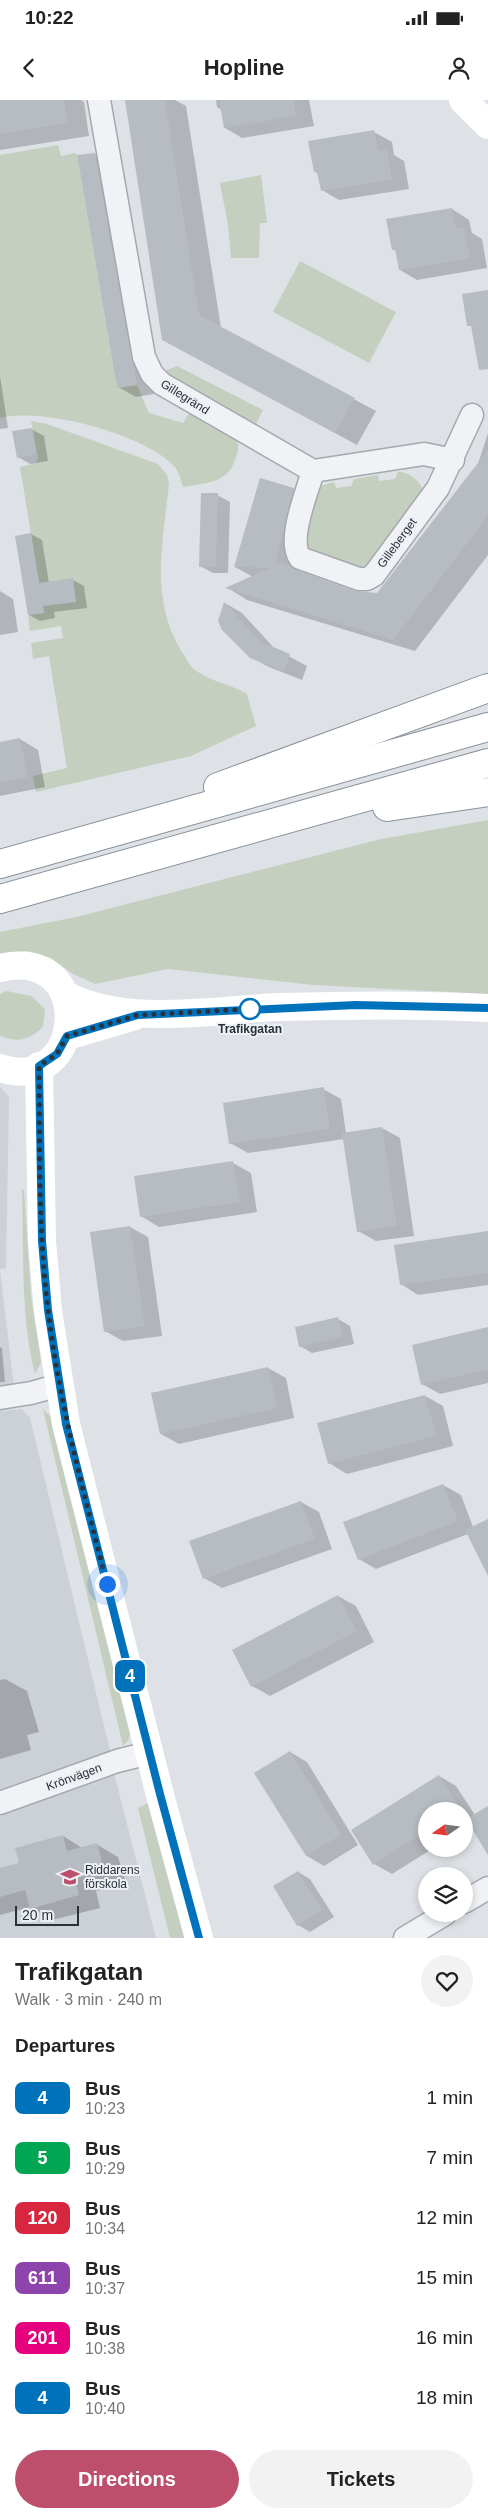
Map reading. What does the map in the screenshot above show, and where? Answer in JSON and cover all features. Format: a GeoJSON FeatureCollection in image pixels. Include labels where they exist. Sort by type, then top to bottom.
{"type":"FeatureCollection","features":[{"type":"Feature","properties":{"kind":"main road"},"geometry":{"type":"LineString","coordinates":[[463,100],[488,125]]}},
{"type":"Feature","properties":{"kind":"main road"},"geometry":{"type":"LineString","coordinates":[[48,851],[488,688]]}},
{"type":"Feature","properties":{"kind":"main road"},"geometry":{"type":"LineString","coordinates":[[0,864],[488,727]]}},
{"type":"Feature","properties":{"kind":"main road"},"geometry":{"type":"LineString","coordinates":[[0,900],[488,763]]}},
{"type":"Feature","properties":{"kind":"main road"},"geometry":{"type":"LineString","coordinates":[[269,826],[488,792]]}},
{"type":"Feature","properties":{"kind":"main road"},"geometry":{"type":"LineString","coordinates":[[0,968],[16,965],[31,967],[45,973],[57,982],[65,995],[70,1010],[67,1036],[57,1054],[39,1066],[24,1071],[0,1068]]}},
{"type":"Feature","properties":{"kind":"main road"},"geometry":{"type":"LineString","coordinates":[[65,995],[81,1003],[138,1015]]}},
{"type":"Feature","properties":{"kind":"main road"},"geometry":{"type":"LineString","coordinates":[[67,1036],[138,1015],[356,1005],[488,1008]]}},
{"type":"Feature","properties":{"kind":"main road"},"geometry":{"type":"LineString","coordinates":[[39,1066],[42,1241],[48,1310],[66,1424],[149,1752],[199,1938]]}},
{"type":"Feature","properties":{"kind":"street","name":"Gillegränd"},"geometry":{"type":"LineString","coordinates":[[99,100],[144,357],[152,374],[162,384],[313,471]]}},
{"type":"Feature","properties":{"kind":"street","name":"Gilleberget"},"geometry":{"type":"LineString","coordinates":[[313,471],[295,536],[296,552],[300,558],[360,579],[367,579],[374,575],[427,503],[453,460],[472,415]]}},
{"type":"Feature","properties":{"kind":"street"},"geometry":{"type":"LineString","coordinates":[[313,471],[424,454],[453,460]]}},
{"type":"Feature","properties":{"kind":"street"},"geometry":{"type":"LineString","coordinates":[[0,1398],[31,1393],[60,1385]]}},
{"type":"Feature","properties":{"kind":"street","name":"Krönvägen"},"geometry":{"type":"LineString","coordinates":[[0,1803],[117,1761],[149,1752]]}},
{"type":"Feature","properties":{"kind":"street"},"geometry":{"type":"LineString","coordinates":[[473,1897],[488,1888]]}},
{"type":"Feature","properties":{"kind":"street"},"geometry":{"type":"LineString","coordinates":[[405,1938],[432,1922]]}},
{"type":"Feature","properties":{"kind":"shaded area"},"geometry":{"type":"Polygon","coordinates":[[[0,1087],[9,1097],[6,1268],[0,1269],[0,1087]]]}},
{"type":"Feature","properties":{"kind":"shaded area"},"geometry":{"type":"Polygon","coordinates":[[[0,1270],[14,1387],[0,1388],[0,1270]]]}},
{"type":"Feature","properties":{"kind":"shaded area"},"geometry":{"type":"Polygon","coordinates":[[[22,1409],[30,1418],[111,1755],[0,1797],[0,1411],[22,1409]]]}},
{"type":"Feature","properties":{"kind":"shaded area","name":"Riddarens förskola"},"geometry":{"type":"Polygon","coordinates":[[[114,1773],[156,1938],[0,1938],[0,1816],[114,1773]]]}},
{"type":"Feature","properties":{"kind":"green space"},"geometry":{"type":"Polygon","coordinates":[[[58,145],[61,156],[75,153],[77,155],[117,388],[137,385],[149,413],[183,423],[190,412],[236,437],[238,448],[236,457],[227,474],[221,478],[207,483],[183,487],[176,468],[160,454],[140,443],[117,434],[92,426],[41,416],[0,418],[0,155],[58,145]]]}},
{"type":"Feature","properties":{"kind":"green space"},"geometry":{"type":"Polygon","coordinates":[[[261,175],[267,223],[260,223],[259,258],[231,258],[228,225],[220,183],[261,175]]]}},
{"type":"Feature","properties":{"kind":"green space"},"geometry":{"type":"Polygon","coordinates":[[[300,261],[396,312],[369,363],[273,312],[300,261]]]}},
{"type":"Feature","properties":{"kind":"green space"},"geometry":{"type":"Polygon","coordinates":[[[177,366],[263,410],[256,424],[162,372],[177,366]]]}},
{"type":"Feature","properties":{"kind":"green space"},"geometry":{"type":"Polygon","coordinates":[[[31,421],[47,424],[158,464],[167,475],[169,484],[161,570],[165,612],[172,632],[193,668],[201,674],[247,694],[256,726],[191,756],[36,792],[33,776],[67,768],[49,656],[33,659],[31,643],[63,638],[61,626],[30,631],[28,615],[44,612],[20,467],[36,463],[38,458],[31,421]]]}},
{"type":"Feature","properties":{"kind":"green space"},"geometry":{"type":"Polygon","coordinates":[[[398,472],[414,477],[423,491],[368,566],[361,569],[307,552],[305,536],[317,491],[323,485],[334,482],[336,488],[351,486],[354,479],[378,475],[379,481],[395,479],[398,472]]]}},
{"type":"Feature","properties":{"kind":"green space"},"geometry":{"type":"Polygon","coordinates":[[[488,820],[488,994],[313,985],[168,969],[95,984],[73,974],[51,958],[28,951],[0,953],[0,932],[76,917],[381,839],[488,820]]]}},
{"type":"Feature","properties":{"kind":"green space"},"geometry":{"type":"Polygon","coordinates":[[[7,991],[31,996],[45,1009],[43,1027],[33,1035],[18,1040],[0,1036],[0,994],[7,991]]]}},
{"type":"Feature","properties":{"kind":"green space"},"geometry":{"type":"Polygon","coordinates":[[[22,1189],[24,1190],[31,1295],[41,1362],[35,1374],[30,1352],[25,1306],[22,1189]]]}},
{"type":"Feature","properties":{"kind":"green space"},"geometry":{"type":"Polygon","coordinates":[[[43,1409],[53,1419],[131,1731],[128,1741],[123,1746],[43,1409]]]}},
{"type":"Feature","properties":{"kind":"green space"},"geometry":{"type":"Polygon","coordinates":[[[148,1803],[184,1938],[170,1938],[138,1808],[148,1803]]]}},
{"type":"Feature","properties":{"kind":"building"},"geometry":{"type":"Polygon","coordinates":[[[0,100],[64,100],[68,123],[0,134],[0,100]]]}},
{"type":"Feature","properties":{"kind":"building"},"geometry":{"type":"Polygon","coordinates":[[[125,100],[165,100],[199,315],[355,398],[335,433],[162,340],[125,100]]]}},
{"type":"Feature","properties":{"kind":"building"},"geometry":{"type":"Polygon","coordinates":[[[219,100],[294,100],[296,116],[224,128],[219,100]]]}},
{"type":"Feature","properties":{"kind":"building"},"geometry":{"type":"Polygon","coordinates":[[[374,130],[378,151],[387,149],[392,180],[321,191],[317,172],[314,172],[308,141],[374,130]]]}},
{"type":"Feature","properties":{"kind":"building"},"geometry":{"type":"Polygon","coordinates":[[[95,153],[137,385],[117,388],[77,155],[95,153]]]}},
{"type":"Feature","properties":{"kind":"building"},"geometry":{"type":"Polygon","coordinates":[[[452,208],[456,229],[464,227],[470,258],[399,270],[395,249],[392,250],[386,219],[452,208]]]}},
{"type":"Feature","properties":{"kind":"building"},"geometry":{"type":"Polygon","coordinates":[[[488,290],[488,369],[479,370],[471,326],[467,326],[462,294],[488,290]]]}},
{"type":"Feature","properties":{"kind":"building"},"geometry":{"type":"Polygon","coordinates":[[[32,428],[36,454],[17,458],[12,431],[32,428]]]}},
{"type":"Feature","properties":{"kind":"building"},"geometry":{"type":"Polygon","coordinates":[[[488,450],[488,516],[393,640],[225,588],[270,568],[234,567],[260,478],[294,488],[275,565],[281,563],[289,565],[296,570],[355,591],[377,593],[488,450]]]}},
{"type":"Feature","properties":{"kind":"building"},"geometry":{"type":"Polygon","coordinates":[[[201,493],[218,493],[216,567],[199,567],[201,493]]]}},
{"type":"Feature","properties":{"kind":"building"},"geometry":{"type":"Polygon","coordinates":[[[31,533],[39,583],[73,578],[76,602],[43,606],[44,613],[28,615],[15,536],[31,533]]]}},
{"type":"Feature","properties":{"kind":"building"},"geometry":{"type":"Polygon","coordinates":[[[224,602],[261,642],[290,654],[284,671],[250,658],[222,630],[218,621],[224,602]]]}},
{"type":"Feature","properties":{"kind":"building"},"geometry":{"type":"Polygon","coordinates":[[[20,738],[28,777],[0,783],[0,742],[20,738]]]}},
{"type":"Feature","properties":{"kind":"building"},"geometry":{"type":"Polygon","coordinates":[[[324,1087],[330,1129],[229,1144],[223,1103],[324,1087]]]}},
{"type":"Feature","properties":{"kind":"building"},"geometry":{"type":"Polygon","coordinates":[[[382,1127],[397,1226],[357,1232],[342,1133],[382,1127]]]}},
{"type":"Feature","properties":{"kind":"building"},"geometry":{"type":"Polygon","coordinates":[[[233,1161],[240,1202],[140,1217],[134,1176],[233,1161]]]}},
{"type":"Feature","properties":{"kind":"building"},"geometry":{"type":"Polygon","coordinates":[[[130,1226],[145,1326],[104,1332],[90,1232],[130,1226]]]}},
{"type":"Feature","properties":{"kind":"building"},"geometry":{"type":"Polygon","coordinates":[[[488,1231],[488,1273],[400,1285],[394,1245],[488,1231]]]}},
{"type":"Feature","properties":{"kind":"building"},"geometry":{"type":"Polygon","coordinates":[[[338,1317],[343,1337],[299,1347],[295,1327],[338,1317]]]}},
{"type":"Feature","properties":{"kind":"building"},"geometry":{"type":"Polygon","coordinates":[[[488,1327],[488,1369],[421,1385],[412,1345],[488,1327]]]}},
{"type":"Feature","properties":{"kind":"building"},"geometry":{"type":"Polygon","coordinates":[[[268,1367],[277,1408],[160,1434],[151,1393],[268,1367]]]}},
{"type":"Feature","properties":{"kind":"building"},"geometry":{"type":"Polygon","coordinates":[[[425,1395],[436,1436],[328,1464],[317,1423],[425,1395]]]}},
{"type":"Feature","properties":{"kind":"building"},"geometry":{"type":"Polygon","coordinates":[[[443,1484],[458,1521],[358,1560],[343,1522],[443,1484]]]}},
{"type":"Feature","properties":{"kind":"building"},"geometry":{"type":"Polygon","coordinates":[[[301,1501],[315,1539],[203,1579],[189,1541],[301,1501]]]}},
{"type":"Feature","properties":{"kind":"building"},"geometry":{"type":"Polygon","coordinates":[[[488,1519],[488,1576],[465,1530],[488,1519]]]}},
{"type":"Feature","properties":{"kind":"building"},"geometry":{"type":"Polygon","coordinates":[[[338,1595],[357,1631],[251,1687],[232,1650],[338,1595]]]}},
{"type":"Feature","properties":{"kind":"building"},"geometry":{"type":"Polygon","coordinates":[[[290,1751],[341,1835],[306,1856],[254,1773],[290,1751]]]}},
{"type":"Feature","properties":{"kind":"building"},"geometry":{"type":"Polygon","coordinates":[[[439,1775],[456,1802],[418,1802],[418,1836],[373,1865],[351,1830],[439,1775]]]}},
{"type":"Feature","properties":{"kind":"building"},"geometry":{"type":"Polygon","coordinates":[[[488,1806],[488,1855],[473,1830],[473,1815],[488,1806]]]}},
{"type":"Feature","properties":{"kind":"building"},"geometry":{"type":"Polygon","coordinates":[[[63,1835],[67,1851],[97,1843],[104,1871],[75,1879],[79,1895],[30,1909],[25,1890],[0,1897],[0,1868],[19,1863],[15,1848],[63,1835]]]}},
{"type":"Feature","properties":{"kind":"building"},"geometry":{"type":"Polygon","coordinates":[[[298,1871],[322,1910],[297,1926],[273,1886],[298,1871]]]}},
{"type":"Feature","properties":{"kind":"bus line","name":"4"},"geometry":{"type":"LineString","coordinates":[[199,1938],[160,1794],[66,1424],[48,1310],[42,1241],[39,1066],[57,1054],[67,1036],[138,1015],[250,1008],[356,1005],[488,1008]]}},
{"type":"Feature","properties":{"kind":"place","name":"Trafikgatan"},"geometry":{"type":"Point","coordinates":[250,1009]}},
{"type":"Feature","properties":{"kind":"place","name":"Riddarens förskola"},"geometry":{"type":"Point","coordinates":[70,1877]}},
{"type":"Feature","properties":{"kind":"route"},"geometry":{"type":"LineString","coordinates":[[107,1584],[66,1424],[48,1310],[42,1241],[39,1066],[57,1054],[67,1036],[138,1015],[250,1009]]}}]}
